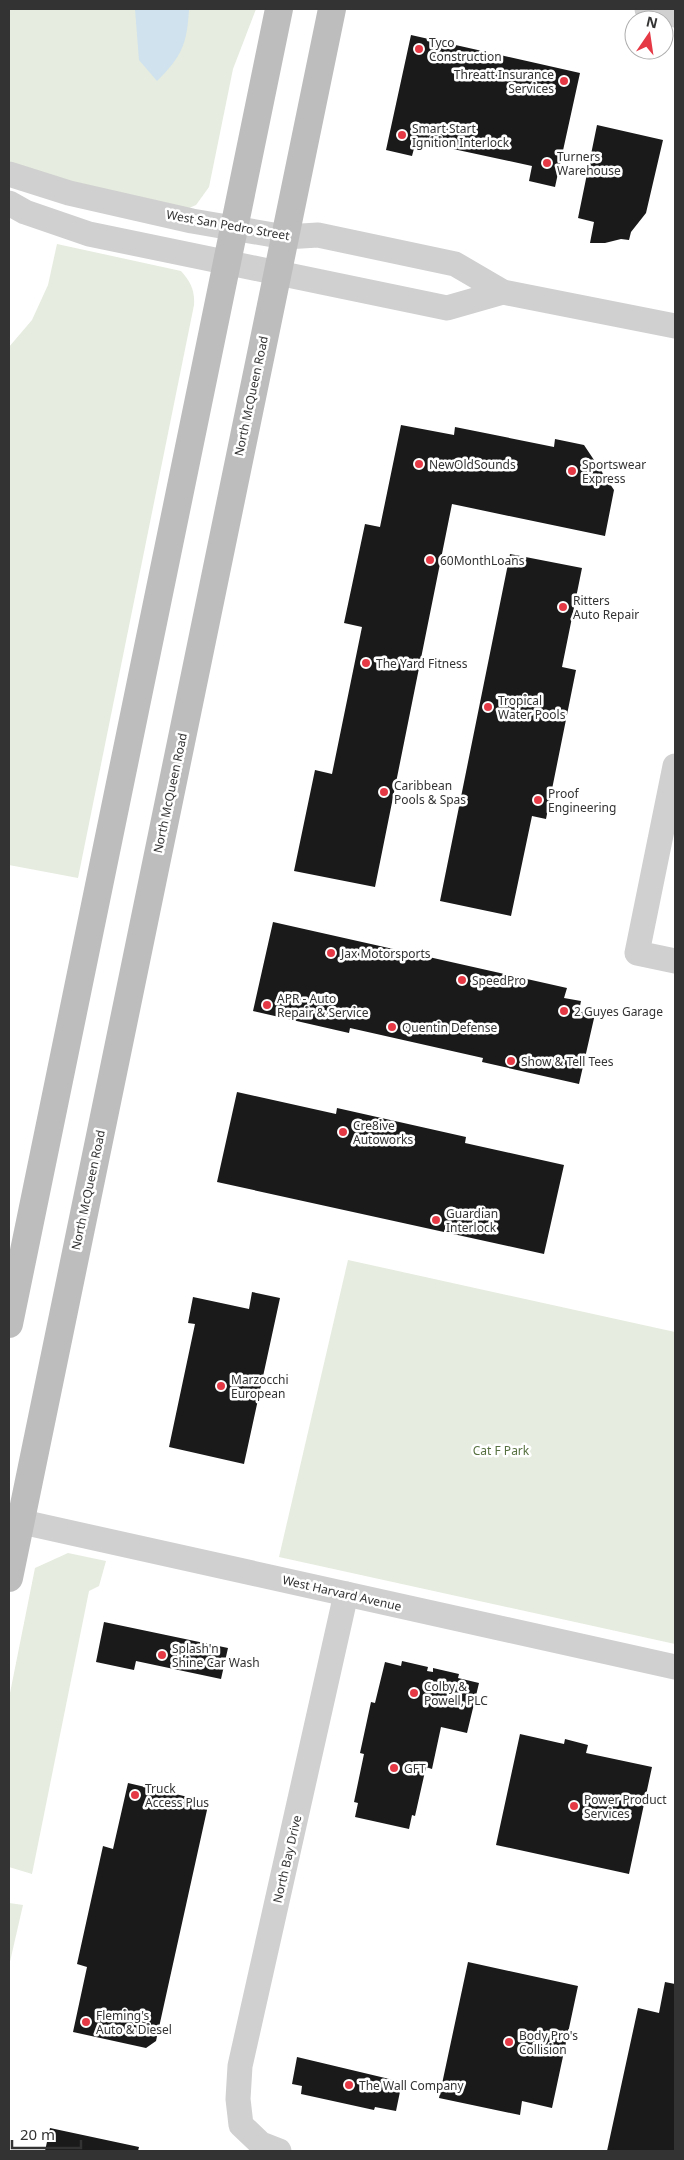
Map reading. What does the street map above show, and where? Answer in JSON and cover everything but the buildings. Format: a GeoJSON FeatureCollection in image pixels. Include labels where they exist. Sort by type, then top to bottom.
{"type":"FeatureCollection","features":[{"type":"Feature","properties":{"kind":"main road"},"geometry":{"type":"LineString","coordinates":[[9,1324],[278,9]]}},
{"type":"Feature","properties":{"kind":"main road","name":"North McQueen Road"},"geometry":{"type":"LineString","coordinates":[[9,1578],[15,1520],[332,9]]}},
{"type":"Feature","properties":{"kind":"street"},"geometry":{"type":"LineString","coordinates":[[647,9],[675,15]]}},
{"type":"Feature","properties":{"kind":"street","name":"West San Pedro Street"},"geometry":{"type":"LineString","coordinates":[[9,174],[69,193],[192,221],[285,237],[318,235],[455,264],[503,292],[675,326]]}},
{"type":"Feature","properties":{"kind":"street","name":"West San Pedro Street"},"geometry":{"type":"LineString","coordinates":[[9,203],[25,212],[90,234],[447,308],[503,292]]}},
{"type":"Feature","properties":{"kind":"street"},"geometry":{"type":"LineString","coordinates":[[675,766],[637,953],[675,961]]}},
{"type":"Feature","properties":{"kind":"street","name":"West Harvard Avenue"},"geometry":{"type":"LineString","coordinates":[[15,1520],[675,1667]]}},
{"type":"Feature","properties":{"kind":"street","name":"North Bay Drive"},"geometry":{"type":"LineString","coordinates":[[279,2151],[261,2144],[240,2125],[238,2099],[240,2066],[346,1594]]}},
{"type":"Feature","properties":{"kind":"green space"},"geometry":{"type":"Polygon","coordinates":[[[9,9],[256,9],[233,69],[209,187],[196,205],[187,209],[63,183],[9,164],[9,9]]]}},
{"type":"Feature","properties":{"kind":"green space"},"geometry":{"type":"Polygon","coordinates":[[[57,244],[181,271],[192,287],[194,295],[194,305],[78,878],[9,865],[9,347],[32,320],[48,285],[57,244]]]}},
{"type":"Feature","properties":{"kind":"green space","name":"Cat F Park"},"geometry":{"type":"Polygon","coordinates":[[[348,1260],[675,1332],[675,1644],[279,1557],[348,1260]]]}},
{"type":"Feature","properties":{"kind":"green space"},"geometry":{"type":"Polygon","coordinates":[[[68,1553],[106,1561],[99,1586],[89,1591],[32,1874],[9,1867],[9,1698],[35,1568],[68,1553]]]}},
{"type":"Feature","properties":{"kind":"green space"},"geometry":{"type":"Polygon","coordinates":[[[9,1903],[23,1905],[9,1966],[9,1903]]]}},
{"type":"Feature","properties":{"kind":"water"},"geometry":{"type":"Polygon","coordinates":[[[135,9],[189,9],[187,32],[182,49],[157,81],[139,60],[135,9]]]}},
{"type":"Feature","properties":{"kind":"place","name":"Tyco Construction"},"geometry":{"type":"Point","coordinates":[419,49]}},
{"type":"Feature","properties":{"kind":"place","name":"Threatt Insurance Services"},"geometry":{"type":"Point","coordinates":[564,81]}},
{"type":"Feature","properties":{"kind":"place","name":"Smart Start Ignition Interlock"},"geometry":{"type":"Point","coordinates":[402,135]}},
{"type":"Feature","properties":{"kind":"place","name":"Turners Warehouse"},"geometry":{"type":"Point","coordinates":[547,163]}},
{"type":"Feature","properties":{"kind":"place","name":"NewOldSounds"},"geometry":{"type":"Point","coordinates":[419,464]}},
{"type":"Feature","properties":{"kind":"place","name":"Sportswear Express"},"geometry":{"type":"Point","coordinates":[572,471]}},
{"type":"Feature","properties":{"kind":"place","name":"60MonthLoans"},"geometry":{"type":"Point","coordinates":[430,560]}},
{"type":"Feature","properties":{"kind":"place","name":"Ritters Auto Repair"},"geometry":{"type":"Point","coordinates":[563,607]}},
{"type":"Feature","properties":{"kind":"place","name":"The Yard Fitness"},"geometry":{"type":"Point","coordinates":[366,663]}},
{"type":"Feature","properties":{"kind":"place","name":"Tropical Water Pools"},"geometry":{"type":"Point","coordinates":[488,707]}},
{"type":"Feature","properties":{"kind":"place","name":"Caribbean Pools & Spas"},"geometry":{"type":"Point","coordinates":[384,792]}},
{"type":"Feature","properties":{"kind":"place","name":"Proof Engineering"},"geometry":{"type":"Point","coordinates":[538,800]}},
{"type":"Feature","properties":{"kind":"place","name":"Jax Motorsports"},"geometry":{"type":"Point","coordinates":[331,953]}},
{"type":"Feature","properties":{"kind":"place","name":"SpeedPro"},"geometry":{"type":"Point","coordinates":[462,980]}},
{"type":"Feature","properties":{"kind":"place","name":"APR - Auto Repair & Service"},"geometry":{"type":"Point","coordinates":[267,1005]}},
{"type":"Feature","properties":{"kind":"place","name":"2 Guyes Garage"},"geometry":{"type":"Point","coordinates":[564,1011]}},
{"type":"Feature","properties":{"kind":"place","name":"Quentin Defense"},"geometry":{"type":"Point","coordinates":[392,1027]}},
{"type":"Feature","properties":{"kind":"place","name":"Show & Tell Tees"},"geometry":{"type":"Point","coordinates":[511,1061]}},
{"type":"Feature","properties":{"kind":"place","name":"Cre8ive Autoworks"},"geometry":{"type":"Point","coordinates":[343,1132]}},
{"type":"Feature","properties":{"kind":"place","name":"Guardian Interlock"},"geometry":{"type":"Point","coordinates":[436,1220]}},
{"type":"Feature","properties":{"kind":"place","name":"Marzocchi European"},"geometry":{"type":"Point","coordinates":[221,1386]}},
{"type":"Feature","properties":{"kind":"place","name":"Splash'n Shine Car Wash"},"geometry":{"type":"Point","coordinates":[162,1655]}},
{"type":"Feature","properties":{"kind":"place","name":"Colby & Powell, PLC"},"geometry":{"type":"Point","coordinates":[414,1693]}},
{"type":"Feature","properties":{"kind":"place","name":"GFT"},"geometry":{"type":"Point","coordinates":[394,1768]}},
{"type":"Feature","properties":{"kind":"place","name":"Truck Access Plus"},"geometry":{"type":"Point","coordinates":[135,1795]}},
{"type":"Feature","properties":{"kind":"place","name":"Power Product Services"},"geometry":{"type":"Point","coordinates":[574,1806]}},
{"type":"Feature","properties":{"kind":"place","name":"Fleming's Auto & Diesel"},"geometry":{"type":"Point","coordinates":[86,2022]}},
{"type":"Feature","properties":{"kind":"place","name":"Body Pro's Collision"},"geometry":{"type":"Point","coordinates":[509,2042]}},
{"type":"Feature","properties":{"kind":"place","name":"The Wall Company"},"geometry":{"type":"Point","coordinates":[349,2085]}}]}
